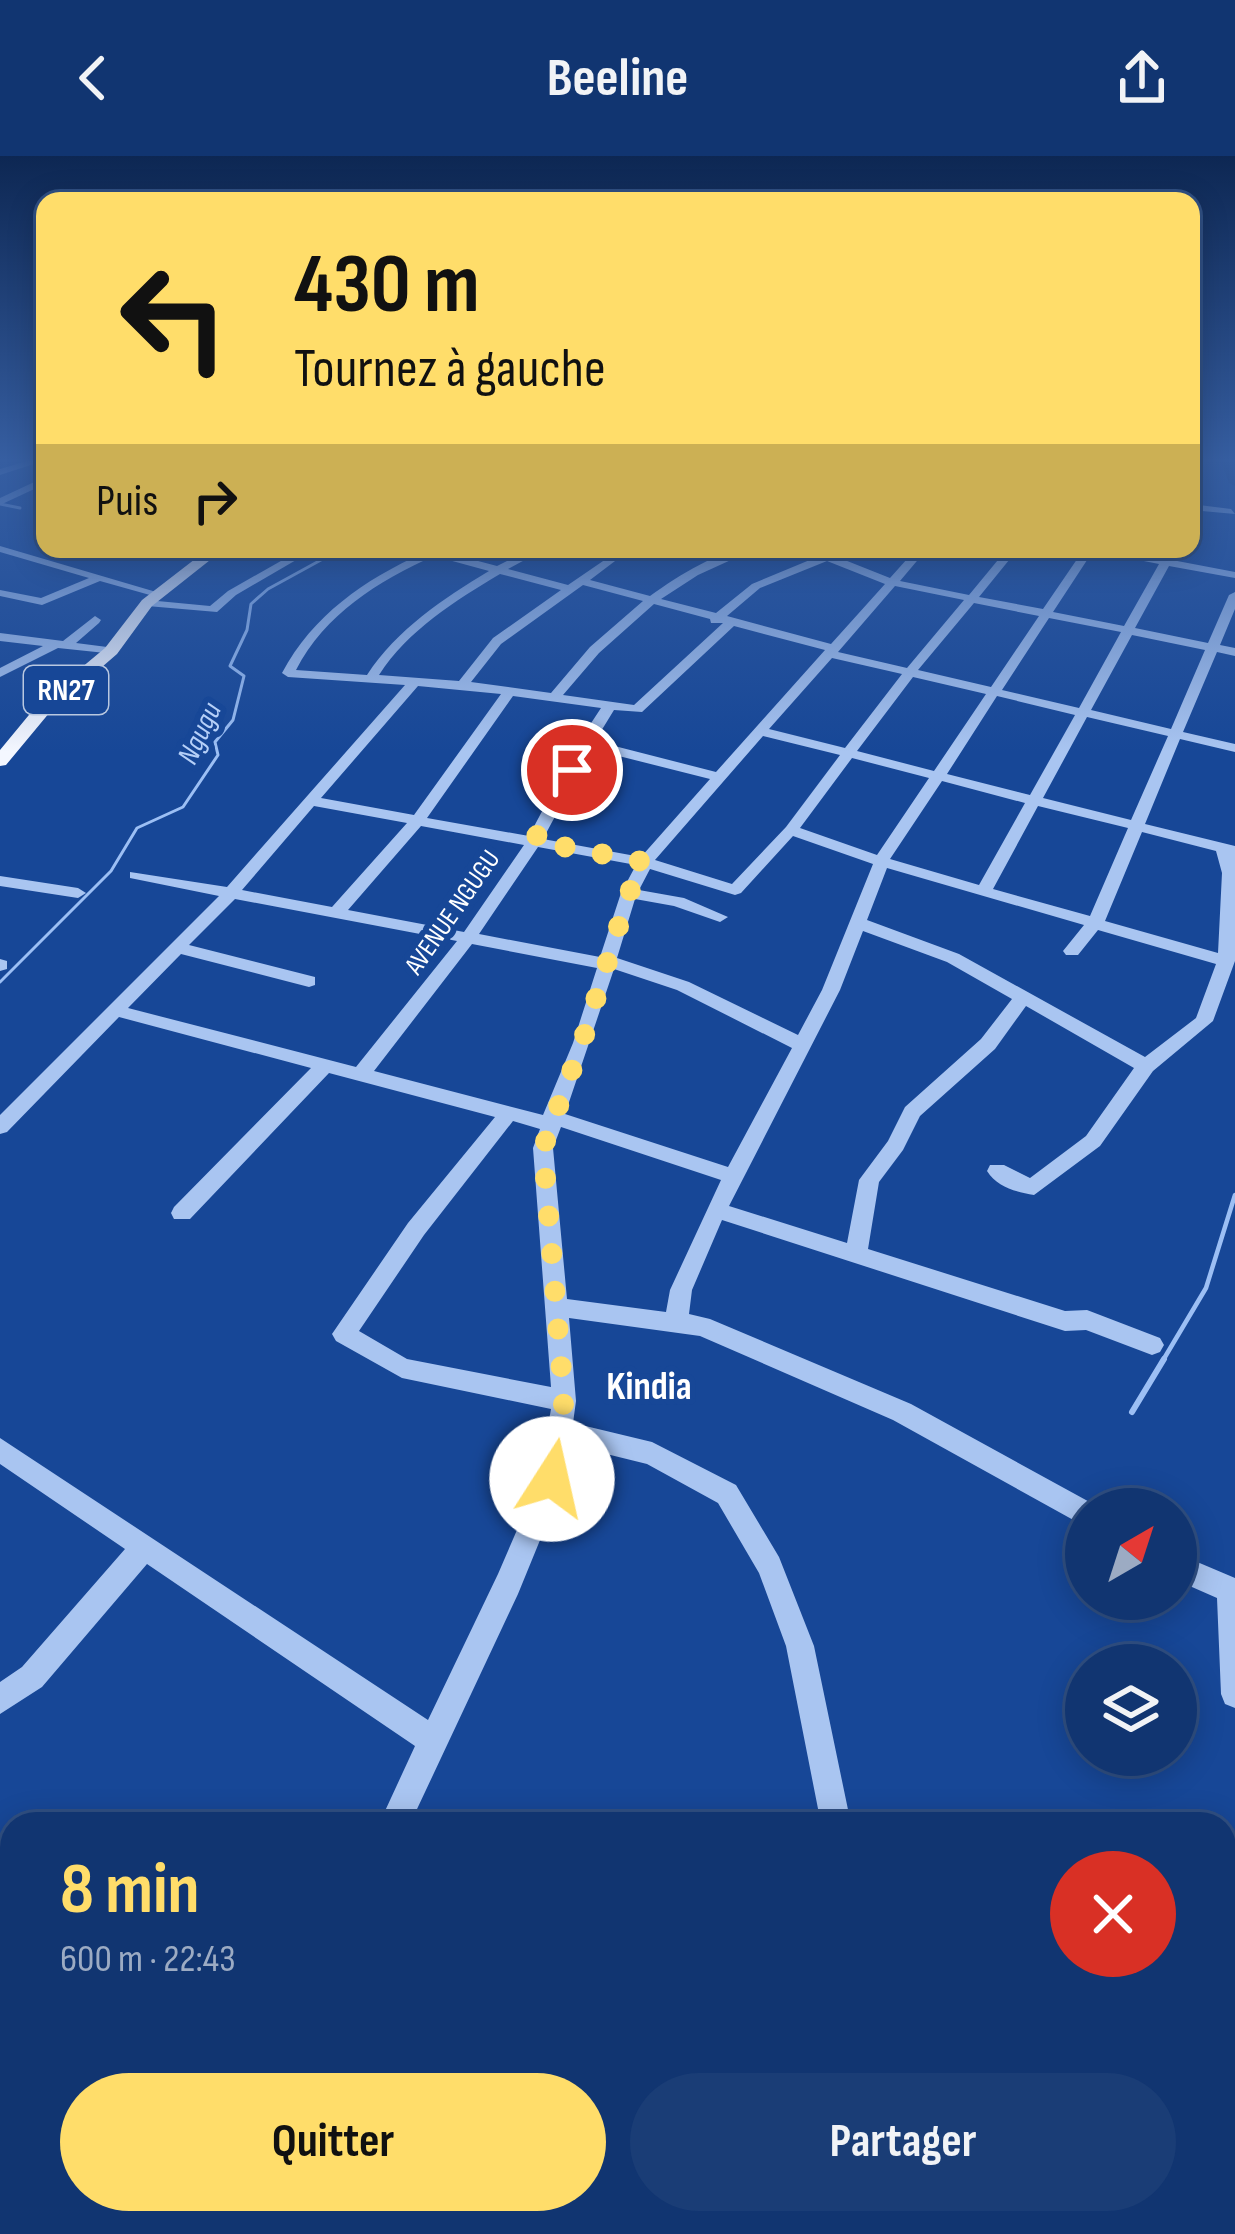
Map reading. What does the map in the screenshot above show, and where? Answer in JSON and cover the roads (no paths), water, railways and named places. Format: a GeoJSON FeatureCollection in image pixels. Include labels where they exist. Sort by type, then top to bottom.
{"type":"FeatureCollection","features":[{"type":"Feature","properties":{"kind":"main road","name":"RN27"},"geometry":{"type":"LineString","coordinates":[[0,761],[44,708],[111,651],[152,598],[205,558]]}},
{"type":"Feature","properties":{"kind":"street"},"geometry":{"type":"LineString","coordinates":[[32,558],[101,577],[152,598],[213,610],[232,593],[294,558]]}},
{"type":"Feature","properties":{"kind":"street"},"geometry":{"type":"LineString","coordinates":[[418,558],[342,607],[296,655],[288,673],[462,685],[637,710],[756,586],[824,558],[890,582],[1235,652]]}},
{"type":"Feature","properties":{"kind":"street"},"geometry":{"type":"LineString","coordinates":[[456,558],[570,590]]}},
{"type":"Feature","properties":{"kind":"street"},"geometry":{"type":"LineString","coordinates":[[370,678],[379,661],[410,632],[523,558]]}},
{"type":"Feature","properties":{"kind":"street"},"geometry":{"type":"LineString","coordinates":[[462,685],[497,640],[614,558]]}},
{"type":"Feature","properties":{"kind":"street"},"geometry":{"type":"LineString","coordinates":[[555,697],[577,667],[651,602],[681,579],[729,558]]}},
{"type":"Feature","properties":{"kind":"street"},"geometry":{"type":"LineString","coordinates":[[400,1812],[552,1479],[564,1401],[543,1148],[629,893],[645,862],[913,558]]}},
{"type":"Feature","properties":{"kind":"street"},"geometry":{"type":"LineString","coordinates":[[311,801],[645,862],[735,890],[791,830],[910,672],[1005,558]]}},
{"type":"Feature","properties":{"kind":"street"},"geometry":{"type":"LineString","coordinates":[[676,1322],[681,1290],[716,1210],[802,1045],[882,860],[1087,558]]}},
{"type":"Feature","properties":{"kind":"street"},"geometry":{"type":"LineString","coordinates":[[985,889],[1167,558]]}},
{"type":"Feature","properties":{"kind":"street"},"geometry":{"type":"LineString","coordinates":[[1179,558],[1235,575]]}},
{"type":"Feature","properties":{"kind":"street"},"geometry":{"type":"LineString","coordinates":[[0,614],[28,601],[59,598],[101,577]]}},
{"type":"Feature","properties":{"kind":"street"},"geometry":{"type":"LineString","coordinates":[[584,582],[910,672],[1235,748]]}},
{"type":"Feature","properties":{"kind":"street"},"geometry":{"type":"LineString","coordinates":[[0,593],[28,601]]}},
{"type":"Feature","properties":{"kind":"street"},"geometry":{"type":"LineString","coordinates":[[1072,951],[1096,921],[1235,595]]}},
{"type":"Feature","properties":{"kind":"street"},"geometry":{"type":"LineString","coordinates":[[0,673],[61,645],[95,620]]}},
{"type":"Feature","properties":{"kind":"street"},"geometry":{"type":"LineString","coordinates":[[0,637],[111,651]]}},
{"type":"Feature","properties":{"kind":"street"},"geometry":{"type":"LineString","coordinates":[[0,651],[24,638]]}},
{"type":"Feature","properties":{"kind":"street"},"geometry":{"type":"LineString","coordinates":[[0,1127],[231,893],[414,682]]}},
{"type":"Feature","properties":{"kind":"street"},"geometry":{"type":"LineString","coordinates":[[337,912],[419,819],[510,691]]}},
{"type":"Feature","properties":{"kind":"street","name":"AVENUE NGUGU"},"geometry":{"type":"LineString","coordinates":[[359,1076],[468,939],[534,841],[610,705]]}},
{"type":"Feature","properties":{"kind":"street"},"geometry":{"type":"LineString","coordinates":[[760,730],[1229,849],[1226,961],[1204,1021],[1146,1066],[1093,1141],[1034,1186],[1017,1184],[997,1171]]}},
{"type":"Feature","properties":{"kind":"street"},"geometry":{"type":"LineString","coordinates":[[585,743],[721,778]]}},
{"type":"Feature","properties":{"kind":"street"},"geometry":{"type":"LineString","coordinates":[[791,830],[834,848],[1226,961]]}},
{"type":"Feature","properties":{"kind":"street"},"geometry":{"type":"LineString","coordinates":[[136,875],[608,963],[683,986],[802,1045]]}},
{"type":"Feature","properties":{"kind":"street"},"geometry":{"type":"LineString","coordinates":[[0,881],[78,893]]}},
{"type":"Feature","properties":{"kind":"street"},"geometry":{"type":"LineString","coordinates":[[629,893],[678,902],[720,917]]}},
{"type":"Feature","properties":{"kind":"street"},"geometry":{"type":"LineString","coordinates":[[858,923],[953,958],[1146,1066]]}},
{"type":"Feature","properties":{"kind":"street"},"geometry":{"type":"LineString","coordinates":[[178,948],[309,981]]}},
{"type":"Feature","properties":{"kind":"street"},"geometry":{"type":"LineString","coordinates":[[856,1254],[868,1180],[896,1145],[913,1112],[988,1044],[1024,996]]}},
{"type":"Feature","properties":{"kind":"street"},"geometry":{"type":"LineString","coordinates":[[118,1011],[507,1115],[551,1121],[733,1176]]}},
{"type":"Feature","properties":{"kind":"street"},"geometry":{"type":"LineString","coordinates":[[182,1214],[323,1067]]}},
{"type":"Feature","properties":{"kind":"street"},"geometry":{"type":"LineString","coordinates":[[507,1115],[416,1229],[344,1334],[402,1368],[564,1401]]}},
{"type":"Feature","properties":{"kind":"street"},"geometry":{"type":"LineString","coordinates":[[716,1210],[1065,1321],[1087,1319],[1152,1345]]}},
{"type":"Feature","properties":{"kind":"street"},"geometry":{"type":"LineString","coordinates":[[556,1307],[702,1326],[902,1412],[1065,1502]]}},
{"type":"Feature","properties":{"kind":"street"},"geometry":{"type":"LineString","coordinates":[[562,1432],[652,1454],[727,1494],[770,1565],[800,1646],[834,1812]]}},
{"type":"Feature","properties":{"kind":"street"},"geometry":{"type":"LineString","coordinates":[[0,1450],[435,1742]]}},
{"type":"Feature","properties":{"kind":"street"},"geometry":{"type":"LineString","coordinates":[[0,1700],[32,1677],[143,1548]]}},
{"type":"Feature","properties":{"kind":"street"},"geometry":{"type":"LineString","coordinates":[[1197,1575],[1233,1591],[1235,1694]]}},
{"type":"Feature","properties":{"kind":"waterway","name":"Ngugu"},"geometry":{"type":"LineString","coordinates":[[0,982],[111,871],[137,828],[183,807],[218,755],[215,742],[233,720],[244,676],[230,666],[247,630],[251,604],[268,589],[325,558]]}},
{"type":"Feature","properties":{"kind":"waterway"},"geometry":{"type":"LineString","coordinates":[[1162,1362],[1206,1288],[1235,1195]]}},
{"type":"Feature","properties":{"kind":"waterway"},"geometry":{"type":"LineString","coordinates":[[1132,1412],[1164,1359]]}},
{"type":"Feature","properties":{"kind":"district","name":"Kindia"},"geometry":{"type":"Point","coordinates":[649,1385]}}]}
